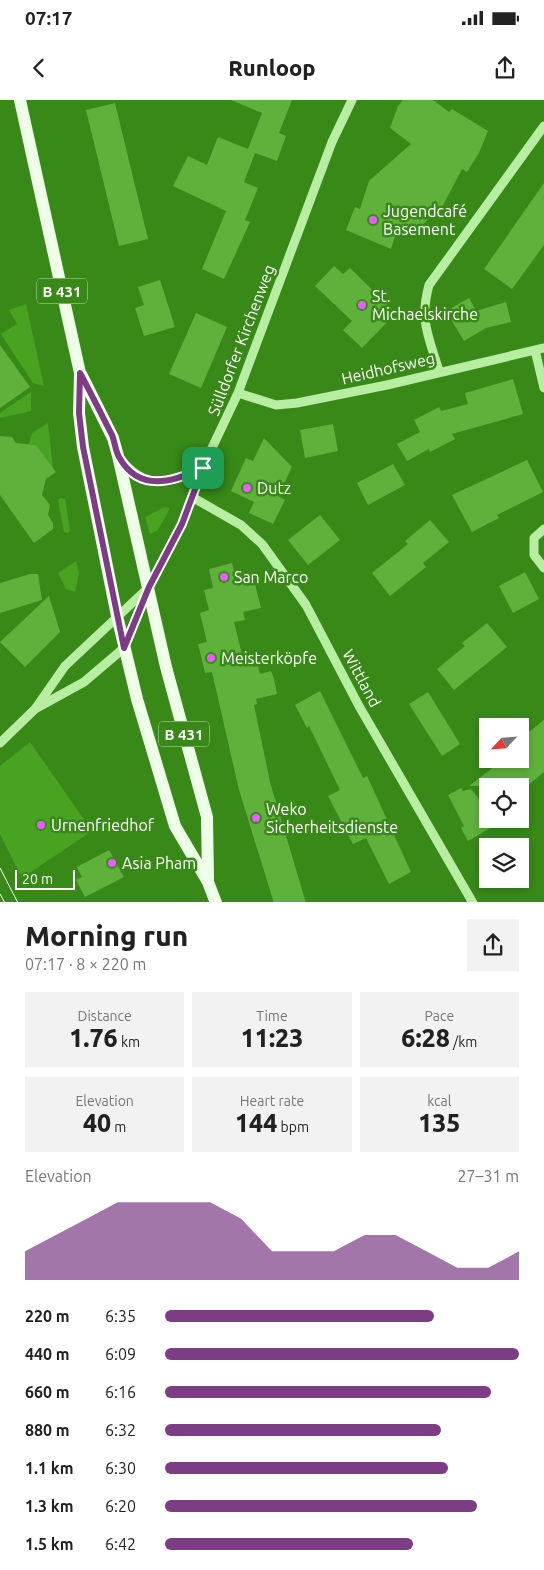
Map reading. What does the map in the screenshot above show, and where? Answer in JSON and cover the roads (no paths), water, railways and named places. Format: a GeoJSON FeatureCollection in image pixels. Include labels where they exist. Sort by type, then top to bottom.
{"type":"FeatureCollection","features":[{"type":"Feature","properties":{"kind":"main road","name":"B 431"},"geometry":{"type":"LineString","coordinates":[[20,100],[80,373],[79,413],[83,447],[124,648],[175,826],[208,882],[216,902]]}},
{"type":"Feature","properties":{"kind":"main road","name":"B 431"},"geometry":{"type":"LineString","coordinates":[[80,373],[113,438],[118,456],[171,686],[207,817],[208,882]]}},
{"type":"Feature","properties":{"kind":"street","name":"Sülldorfer Kirchenweg"},"geometry":{"type":"LineString","coordinates":[[35,709],[84,682],[124,648],[149,587],[182,524],[203,468],[238,393],[332,142],[352,100]]}},
{"type":"Feature","properties":{"kind":"street"},"geometry":{"type":"LineString","coordinates":[[439,371],[424,323],[424,305],[429,285],[544,126]]}},
{"type":"Feature","properties":{"kind":"street","name":"Heidhofsweg"},"geometry":{"type":"LineString","coordinates":[[238,393],[260,402],[276,405],[297,403],[387,385],[439,371],[539,349]]}},
{"type":"Feature","properties":{"kind":"street"},"geometry":{"type":"LineString","coordinates":[[539,349],[544,388]]}},
{"type":"Feature","properties":{"kind":"street"},"geometry":{"type":"LineString","coordinates":[[118,456],[138,477],[153,482],[176,480],[203,468]]}},
{"type":"Feature","properties":{"kind":"street","name":"Wittland"},"geometry":{"type":"LineString","coordinates":[[192,497],[241,525],[262,544],[306,604],[359,706],[473,902]]}},
{"type":"Feature","properties":{"kind":"street"},"geometry":{"type":"LineString","coordinates":[[544,529],[534,538],[534,555],[544,568]]}},
{"type":"Feature","properties":{"kind":"street","name":"Sülldorfer Kirchenweg"},"geometry":{"type":"LineString","coordinates":[[0,743],[35,709],[65,666],[149,587]]}},
{"type":"Feature","properties":{"kind":"tram line"},"geometry":{"type":"LineString","coordinates":[[0,868],[17,902]]}},
{"type":"Feature","properties":{"kind":"tram line"},"geometry":{"type":"LineString","coordinates":[[0,894],[4,902]]}},
{"type":"Feature","properties":{"kind":"place","name":"Jugendcafé Basement"},"geometry":{"type":"Point","coordinates":[373,220]}},
{"type":"Feature","properties":{"kind":"place","name":"St. Michaelskirche"},"geometry":{"type":"Point","coordinates":[362,305]}},
{"type":"Feature","properties":{"kind":"place","name":"Dutz"},"geometry":{"type":"Point","coordinates":[247,488]}},
{"type":"Feature","properties":{"kind":"place","name":"San Marco"},"geometry":{"type":"Point","coordinates":[224,577]}},
{"type":"Feature","properties":{"kind":"place","name":"Meisterköpfe"},"geometry":{"type":"Point","coordinates":[211,658]}},
{"type":"Feature","properties":{"kind":"place","name":"Weko Sicherheitsdienste"},"geometry":{"type":"Point","coordinates":[256,818]}},
{"type":"Feature","properties":{"kind":"place","name":"Urnenfriedhof"},"geometry":{"type":"Point","coordinates":[41,825]}},
{"type":"Feature","properties":{"kind":"place","name":"Asia Pham"},"geometry":{"type":"Point","coordinates":[112,863]}}]}
